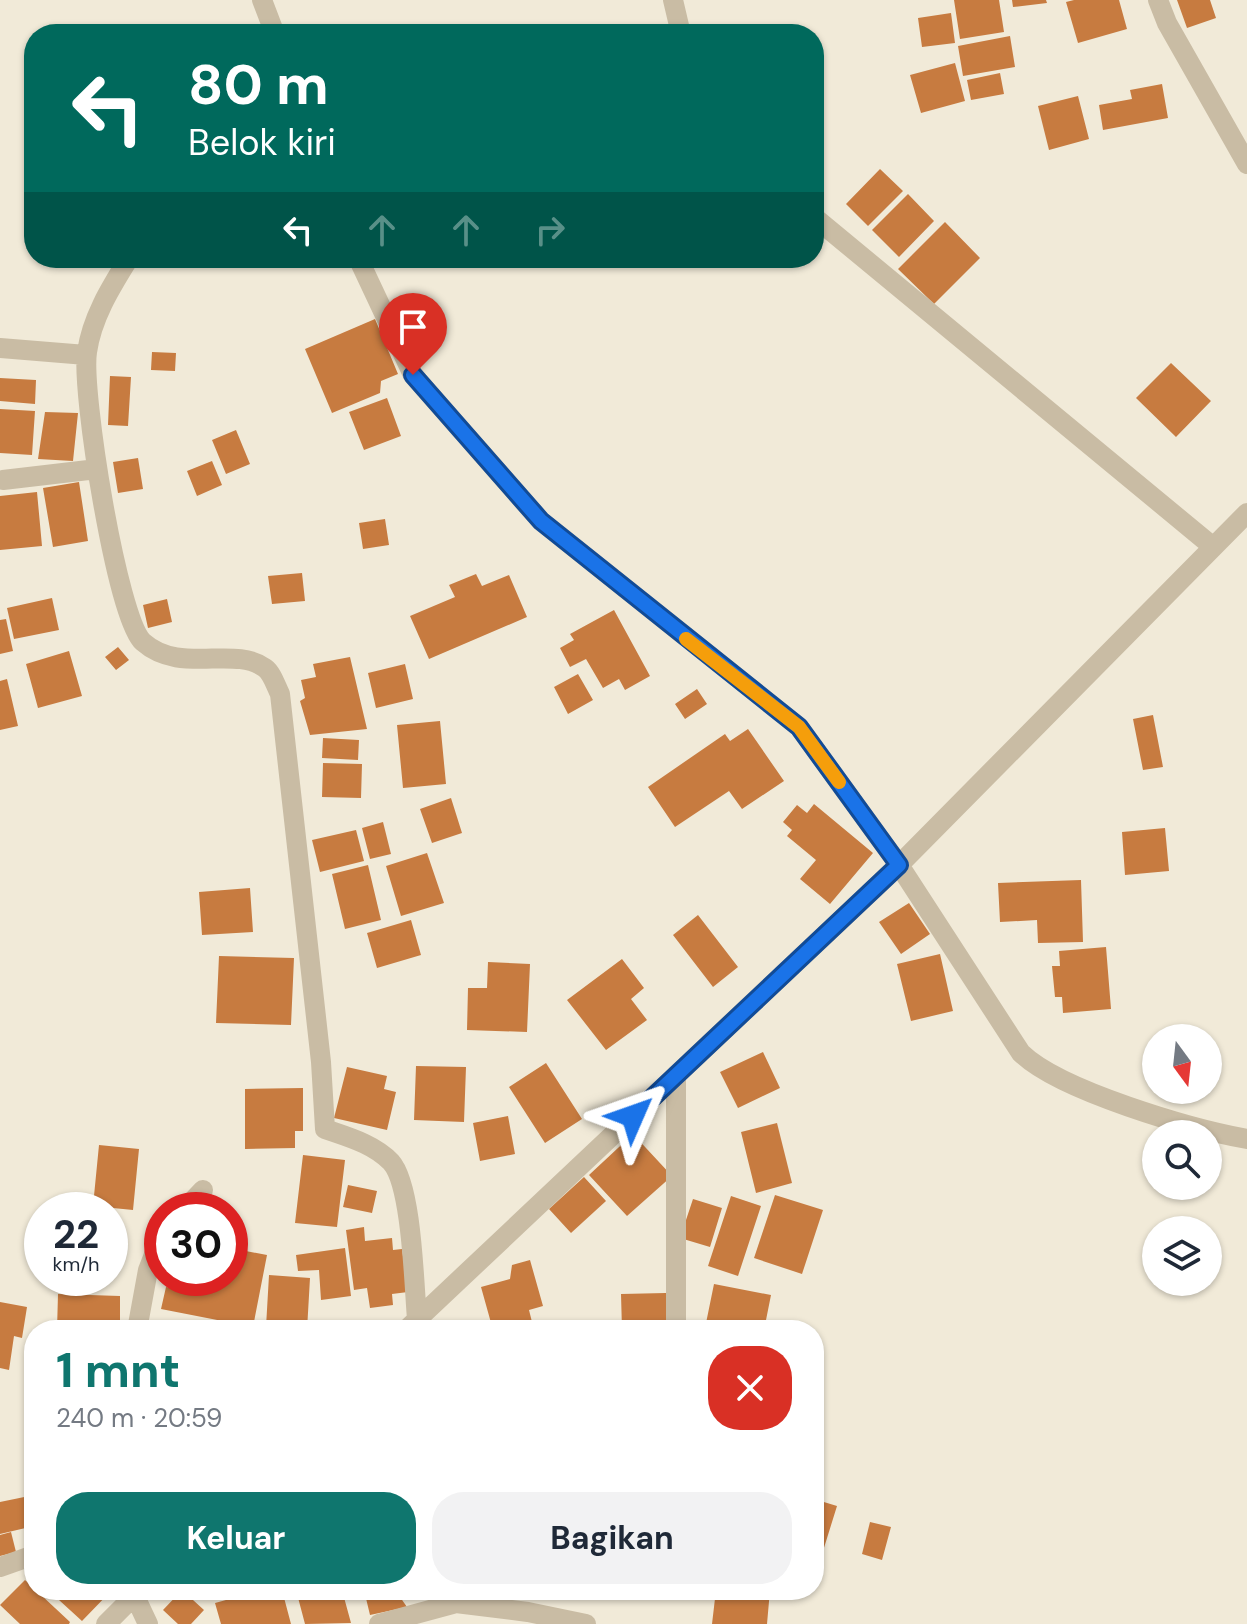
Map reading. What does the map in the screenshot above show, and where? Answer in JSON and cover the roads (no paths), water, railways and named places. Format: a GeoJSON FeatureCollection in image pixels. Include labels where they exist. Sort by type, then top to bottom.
{"type":"FeatureCollection","features":[{"type":"Feature","properties":{"kind":"street"},"geometry":{"type":"LineString","coordinates":[[262,0],[271,24]]}},
{"type":"Feature","properties":{"kind":"street"},"geometry":{"type":"LineString","coordinates":[[673,0],[679,24]]}},
{"type":"Feature","properties":{"kind":"street"},"geometry":{"type":"LineString","coordinates":[[1158,0],[1167,23],[1247,164]]}},
{"type":"Feature","properties":{"kind":"street"},"geometry":{"type":"LineString","coordinates":[[824,225],[1212,546]]}},
{"type":"Feature","properties":{"kind":"street"},"geometry":{"type":"LineString","coordinates":[[124,268],[92,326],[86,355],[97,469],[115,560],[134,629],[142,641],[164,655],[183,659],[251,661],[267,669],[280,694],[321,1062],[325,1129],[360,1141],[393,1164],[404,1187],[412,1320]]}},
{"type":"Feature","properties":{"kind":"street"},"geometry":{"type":"LineString","coordinates":[[363,268],[413,375],[541,521],[799,727],[899,865],[985,1000],[1029,1061],[1040,1069],[1115,1101],[1247,1139]]}},
{"type":"Feature","properties":{"kind":"street"},"geometry":{"type":"LineString","coordinates":[[0,348],[86,355]]}},
{"type":"Feature","properties":{"kind":"street"},"geometry":{"type":"LineString","coordinates":[[3,480],[97,469]]}},
{"type":"Feature","properties":{"kind":"street"},"geometry":{"type":"LineString","coordinates":[[416,1320],[899,865],[1247,513]]}},
{"type":"Feature","properties":{"kind":"street"},"geometry":{"type":"LineString","coordinates":[[676,1075],[676,1320]]}},
{"type":"Feature","properties":{"kind":"street"},"geometry":{"type":"LineString","coordinates":[[139,1320],[144,1292]]}},
{"type":"Feature","properties":{"kind":"street"},"geometry":{"type":"LineString","coordinates":[[0,1567],[24,1559]]}},
{"type":"Feature","properties":{"kind":"street"},"geometry":{"type":"LineString","coordinates":[[106,1624],[128,1600]]}},
{"type":"Feature","properties":{"kind":"street"},"geometry":{"type":"LineString","coordinates":[[138,1600],[148,1624]]}},
{"type":"Feature","properties":{"kind":"street"},"geometry":{"type":"LineString","coordinates":[[379,1624],[456,1603],[528,1612],[586,1624]]}}]}
